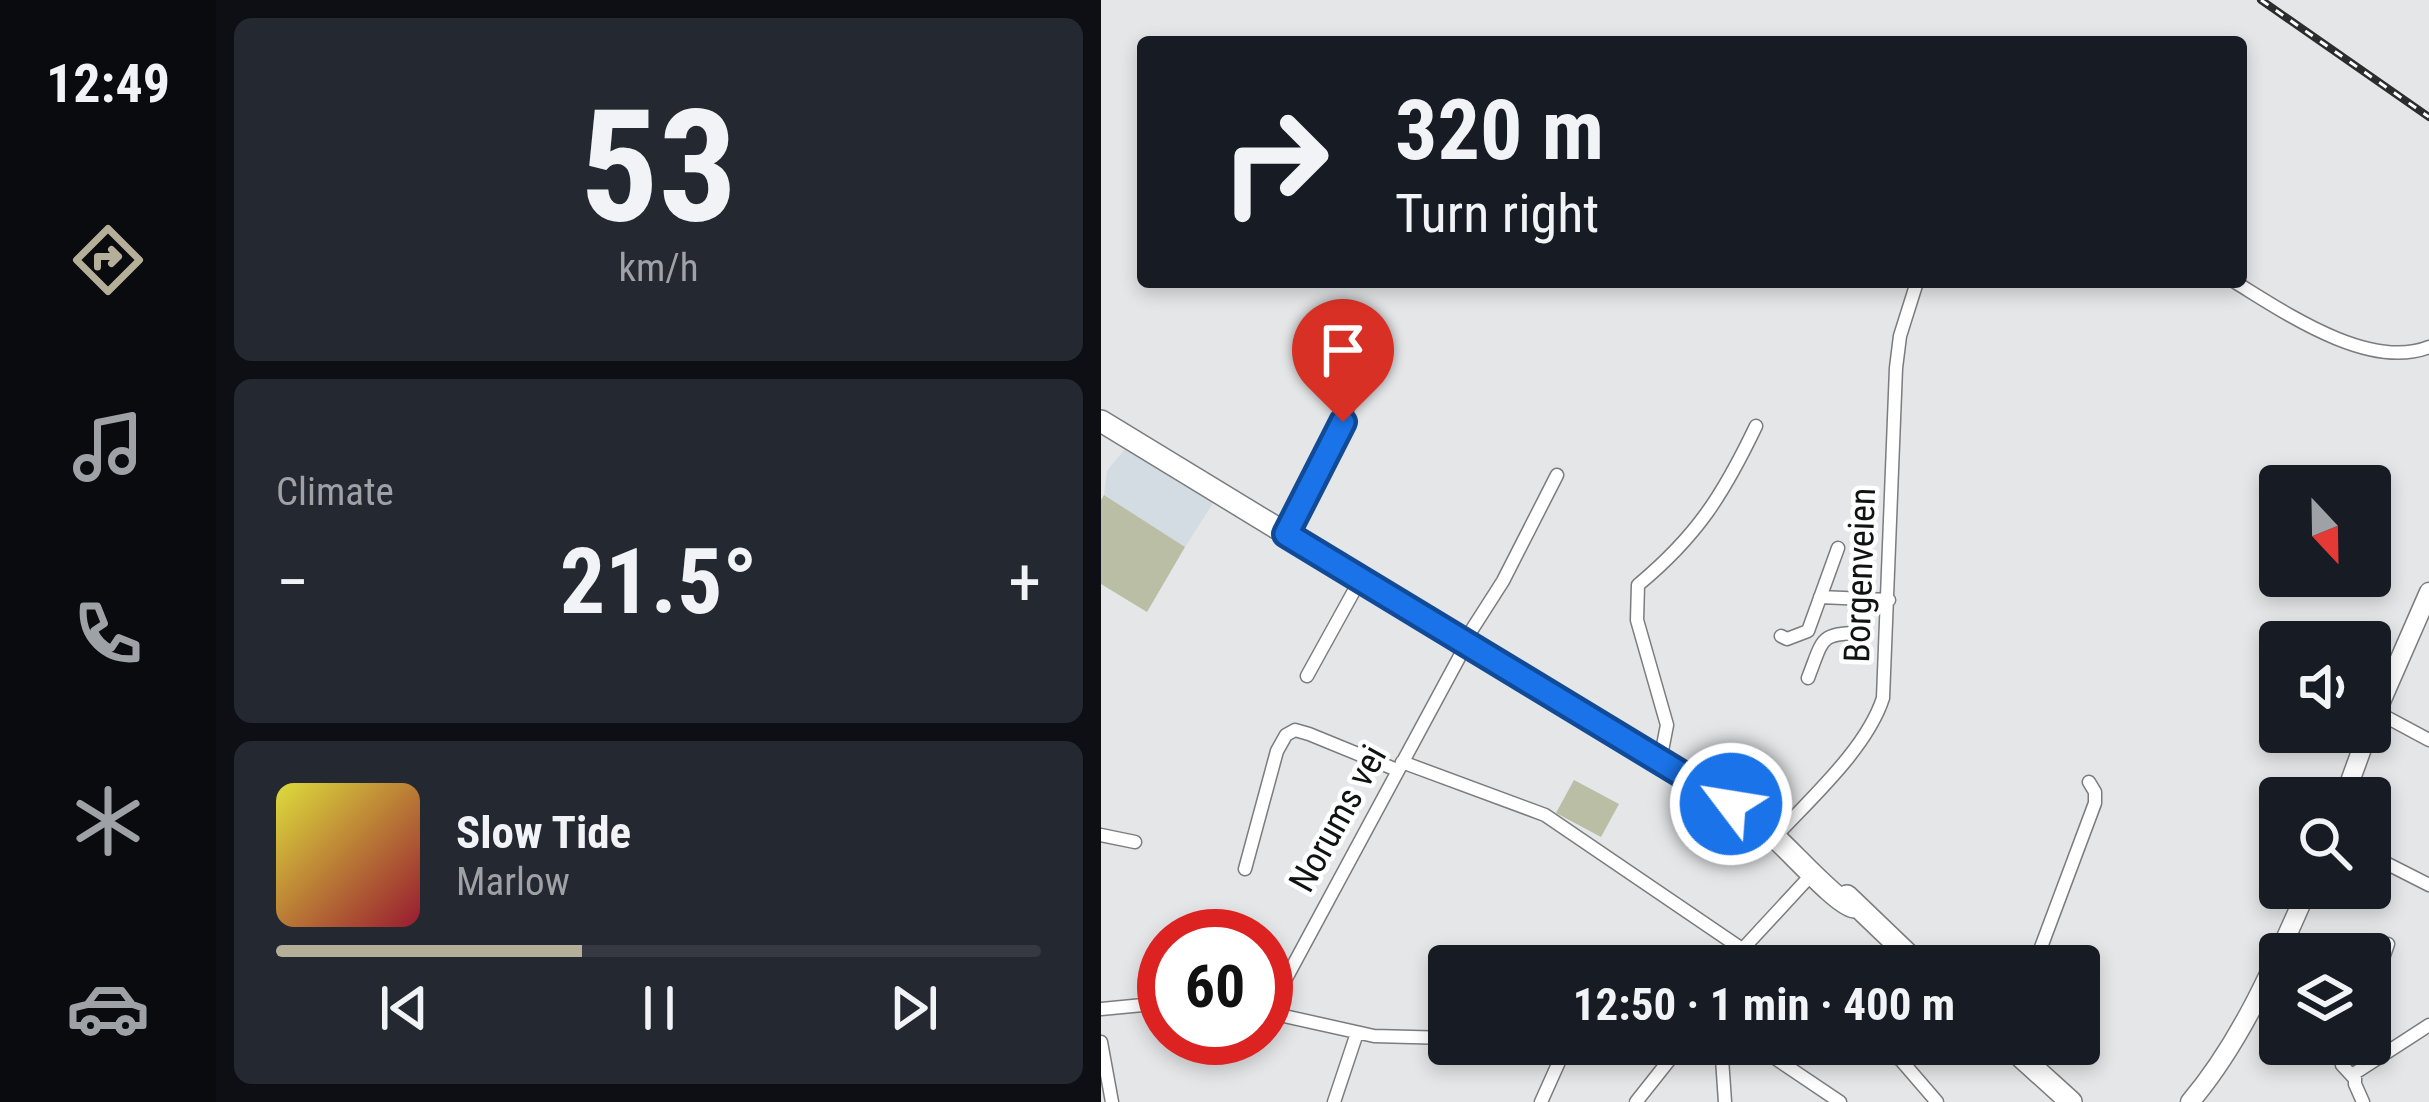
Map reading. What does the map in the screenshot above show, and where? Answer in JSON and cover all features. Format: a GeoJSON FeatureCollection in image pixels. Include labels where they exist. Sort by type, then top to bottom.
{"type":"FeatureCollection","features":[{"type":"Feature","properties":{"kind":"main road"},"geometry":{"type":"LineString","coordinates":[[1101,421],[1463,648],[1660,761],[1776,836],[1815,874],[1837,886],[1897,945]]}},
{"type":"Feature","properties":{"kind":"main road"},"geometry":{"type":"LineString","coordinates":[[2030,1065],[2071,1102]]}},
{"type":"Feature","properties":{"kind":"street","name":"Borgenveien"},"geometry":{"type":"LineString","coordinates":[[1776,836],[1833,774],[1880,708],[1889,600],[1896,368],[1915,288]]}},
{"type":"Feature","properties":{"kind":"street"},"geometry":{"type":"LineString","coordinates":[[2245,288],[2310,327],[2352,342],[2404,353],[2429,347]]}},
{"type":"Feature","properties":{"kind":"street"},"geometry":{"type":"LineString","coordinates":[[1286,534],[1365,369]]}},
{"type":"Feature","properties":{"kind":"street"},"geometry":{"type":"LineString","coordinates":[[1660,761],[1667,724],[1637,620],[1638,585],[1678,552],[1710,513],[1756,426]]}},
{"type":"Feature","properties":{"kind":"street","name":"Norums vei"},"geometry":{"type":"LineString","coordinates":[[1293,964],[1557,475]]}},
{"type":"Feature","properties":{"kind":"street"},"geometry":{"type":"LineString","coordinates":[[1781,636],[1787,639],[1808,632],[1838,548]]}},
{"type":"Feature","properties":{"kind":"street"},"geometry":{"type":"LineString","coordinates":[[1307,676],[1360,580]]}},
{"type":"Feature","properties":{"kind":"street"},"geometry":{"type":"LineString","coordinates":[[2391,678],[2429,592]]}},
{"type":"Feature","properties":{"kind":"street"},"geometry":{"type":"LineString","coordinates":[[1820,597],[1889,600]]}},
{"type":"Feature","properties":{"kind":"street"},"geometry":{"type":"LineString","coordinates":[[1808,678],[1823,638],[1831,633],[1865,634]]}},
{"type":"Feature","properties":{"kind":"street"},"geometry":{"type":"LineString","coordinates":[[2391,729],[2429,740]]}},
{"type":"Feature","properties":{"kind":"street"},"geometry":{"type":"LineString","coordinates":[[1245,868],[1277,751],[1295,730],[1545,815],[1719,945]]}},
{"type":"Feature","properties":{"kind":"street"},"geometry":{"type":"LineString","coordinates":[[2042,945],[2095,802],[2089,782]]}},
{"type":"Feature","properties":{"kind":"street"},"geometry":{"type":"LineString","coordinates":[[1101,835],[1135,842]]}},
{"type":"Feature","properties":{"kind":"street"},"geometry":{"type":"LineString","coordinates":[[2391,866],[2429,885]]}},
{"type":"Feature","properties":{"kind":"street"},"geometry":{"type":"LineString","coordinates":[[1747,945],[1815,874]]}},
{"type":"Feature","properties":{"kind":"street"},"geometry":{"type":"LineString","coordinates":[[2190,1102],[2221,1060],[2298,909]]}},
{"type":"Feature","properties":{"kind":"street"},"geometry":{"type":"LineString","coordinates":[[1101,1009],[1137,1006]]}},
{"type":"Feature","properties":{"kind":"street"},"geometry":{"type":"LineString","coordinates":[[1293,1018],[1357,1033],[1428,1037]]}},
{"type":"Feature","properties":{"kind":"street"},"geometry":{"type":"LineString","coordinates":[[2354,1078],[2359,1069],[2429,1025]]}},
{"type":"Feature","properties":{"kind":"street"},"geometry":{"type":"LineString","coordinates":[[1333,1102],[1357,1033]]}},
{"type":"Feature","properties":{"kind":"street"},"geometry":{"type":"LineString","coordinates":[[1101,1042],[1112,1102]]}},
{"type":"Feature","properties":{"kind":"street"},"geometry":{"type":"LineString","coordinates":[[1541,1102],[1558,1065]]}},
{"type":"Feature","properties":{"kind":"street"},"geometry":{"type":"LineString","coordinates":[[1636,1102],[1665,1065]]}},
{"type":"Feature","properties":{"kind":"street"},"geometry":{"type":"LineString","coordinates":[[1722,1065],[1725,1102]]}},
{"type":"Feature","properties":{"kind":"street"},"geometry":{"type":"LineString","coordinates":[[1786,1065],[1841,1102]]}},
{"type":"Feature","properties":{"kind":"street"},"geometry":{"type":"LineString","coordinates":[[1904,1065],[1937,1102]]}},
{"type":"Feature","properties":{"kind":"street"},"geometry":{"type":"LineString","coordinates":[[2342,1065],[2354,1078],[2360,1101]]}},
{"type":"Feature","properties":{"kind":"shaded area"},"geometry":{"type":"Polygon","coordinates":[[[1128,445],[1213,503],[1185,547],[1104,495],[1107,471],[1128,445]]]}},
{"type":"Feature","properties":{"kind":"green space"},"geometry":{"type":"Polygon","coordinates":[[[1104,495],[1185,547],[1147,612],[1101,584],[1104,495]]]}},
{"type":"Feature","properties":{"kind":"green space"},"geometry":{"type":"Polygon","coordinates":[[[1574,780],[1619,804],[1601,837],[1556,813],[1574,780]]]}},
{"type":"Feature","properties":{"kind":"railway"},"geometry":{"type":"LineString","coordinates":[[2261,0],[2429,117]]}},
{"type":"Feature","properties":{"kind":"route"},"geometry":{"type":"LineString","coordinates":[[1343,422],[1286,534],[1731,804]]}}]}
